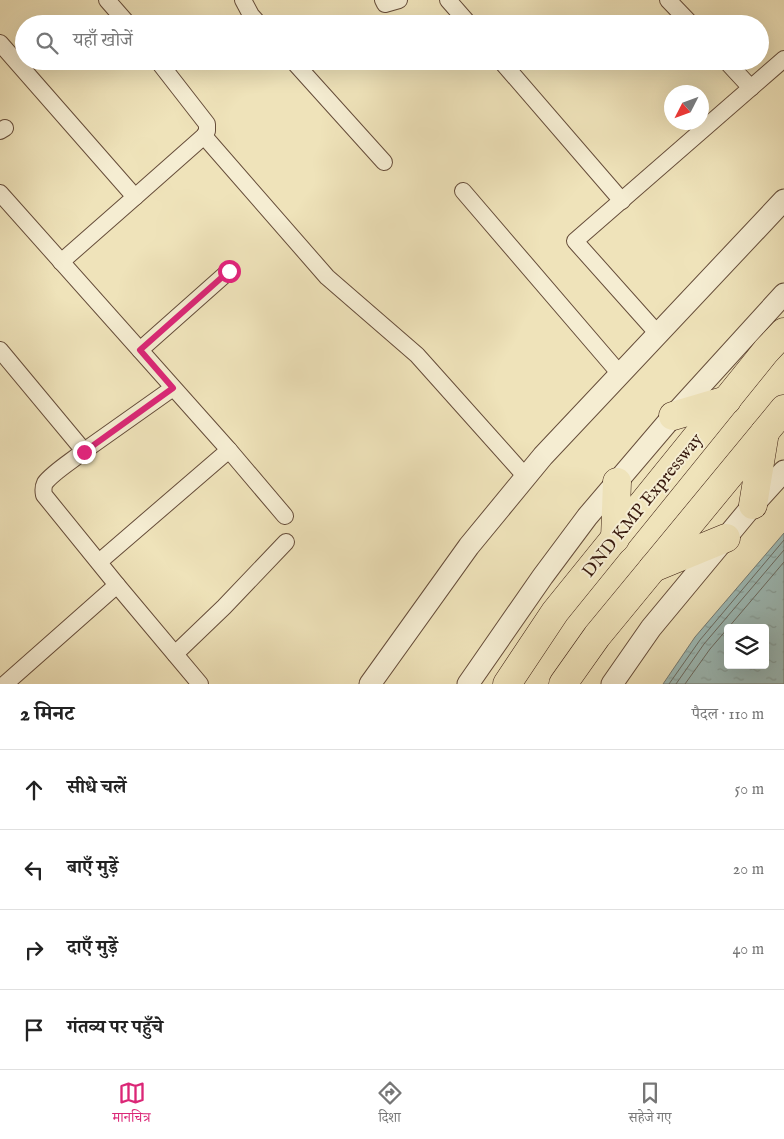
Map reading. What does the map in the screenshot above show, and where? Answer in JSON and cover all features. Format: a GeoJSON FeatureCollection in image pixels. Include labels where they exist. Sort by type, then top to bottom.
{"type":"FeatureCollection","features":[{"type":"Feature","properties":{"kind":"highway","name":"DND KMP Expressway"},"geometry":{"type":"LineString","coordinates":[[506,684],[555,612],[766,351],[784,332]]}},
{"type":"Feature","properties":{"kind":"highway"},"geometry":{"type":"LineString","coordinates":[[673,416],[726,400]]}},
{"type":"Feature","properties":{"kind":"highway"},"geometry":{"type":"LineString","coordinates":[[563,684],[597,636],[784,409]]}},
{"type":"Feature","properties":{"kind":"highway"},"geometry":{"type":"LineString","coordinates":[[754,504],[765,432]]}},
{"type":"Feature","properties":{"kind":"highway"},"geometry":{"type":"LineString","coordinates":[[615,539],[617,482]]}},
{"type":"Feature","properties":{"kind":"highway"},"geometry":{"type":"LineString","coordinates":[[653,568],[726,538]]}},
{"type":"Feature","properties":{"kind":"street"},"geometry":{"type":"LineString","coordinates":[[107,0],[120,15]]}},
{"type":"Feature","properties":{"kind":"street"},"geometry":{"type":"LineString","coordinates":[[243,0],[251,15]]}},
{"type":"Feature","properties":{"kind":"street"},"geometry":{"type":"LineString","coordinates":[[383,0],[385,4],[399,0]]}},
{"type":"Feature","properties":{"kind":"street"},"geometry":{"type":"LineString","coordinates":[[448,0],[461,15]]}},
{"type":"Feature","properties":{"kind":"street"},"geometry":{"type":"LineString","coordinates":[[668,0],[682,15]]}},
{"type":"Feature","properties":{"kind":"street"},"geometry":{"type":"LineString","coordinates":[[0,43],[15,60]]}},
{"type":"Feature","properties":{"kind":"street"},"geometry":{"type":"LineString","coordinates":[[658,334],[575,242],[784,59]]}},
{"type":"Feature","properties":{"kind":"street"},"geometry":{"type":"LineString","coordinates":[[24,70],[135,197]]}},
{"type":"Feature","properties":{"kind":"street"},"geometry":{"type":"LineString","coordinates":[[61,262],[204,136],[207,131],[206,124],[165,70]]}},
{"type":"Feature","properties":{"kind":"street"},"geometry":{"type":"LineString","coordinates":[[301,70],[384,162]]}},
{"type":"Feature","properties":{"kind":"street"},"geometry":{"type":"LineString","coordinates":[[509,70],[622,201]]}},
{"type":"Feature","properties":{"kind":"street"},"geometry":{"type":"LineString","coordinates":[[734,70],[751,88]]}},
{"type":"Feature","properties":{"kind":"street"},"geometry":{"type":"LineString","coordinates":[[204,136],[328,277],[417,355],[526,477]]}},
{"type":"Feature","properties":{"kind":"street"},"geometry":{"type":"LineString","coordinates":[[463,191],[620,374]]}},
{"type":"Feature","properties":{"kind":"street"},"geometry":{"type":"LineString","coordinates":[[0,193],[229,450],[285,516]]}},
{"type":"Feature","properties":{"kind":"street"},"geometry":{"type":"LineString","coordinates":[[370,684],[469,546],[543,456],[784,200]]}},
{"type":"Feature","properties":{"kind":"street"},"geometry":{"type":"LineString","coordinates":[[140,350],[229,271]]}},
{"type":"Feature","properties":{"kind":"street"},"geometry":{"type":"LineString","coordinates":[[468,684],[543,576],[587,517],[673,416],[784,294]]}},
{"type":"Feature","properties":{"kind":"street"},"geometry":{"type":"LineString","coordinates":[[0,350],[84,452]]}},
{"type":"Feature","properties":{"kind":"street"},"geometry":{"type":"LineString","coordinates":[[173,388],[54,475],[46,483],[43,490],[44,495],[200,684]]}},
{"type":"Feature","properties":{"kind":"street"},"geometry":{"type":"LineString","coordinates":[[99,562],[229,450]]}},
{"type":"Feature","properties":{"kind":"street"},"geometry":{"type":"LineString","coordinates":[[612,684],[651,628],[784,470]]}},
{"type":"Feature","properties":{"kind":"street"},"geometry":{"type":"LineString","coordinates":[[175,654],[224,607],[286,542]]}},
{"type":"Feature","properties":{"kind":"street"},"geometry":{"type":"LineString","coordinates":[[5,684],[117,585]]}},
{"type":"Feature","properties":{"kind":"water"},"geometry":{"type":"Polygon","coordinates":[[[784,533],[784,684],[663,684],[695,637],[784,533]]]}},
{"type":"Feature","properties":{"kind":"route"},"geometry":{"type":"LineString","coordinates":[[84,452],[173,388],[140,350],[229,271]]}}]}
